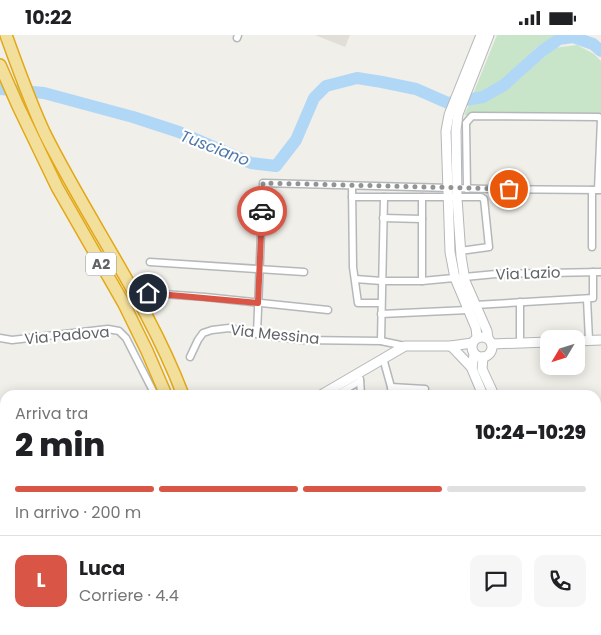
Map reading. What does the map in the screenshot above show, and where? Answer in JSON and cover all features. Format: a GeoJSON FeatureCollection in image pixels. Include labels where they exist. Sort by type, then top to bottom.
{"type":"FeatureCollection","features":[{"type":"Feature","properties":{"kind":"highway","name":"A2"},"geometry":{"type":"LineString","coordinates":[[6,35],[45,133],[138,297],[162,344],[181,390]]}},
{"type":"Feature","properties":{"kind":"highway","name":"A2"},"geometry":{"type":"LineString","coordinates":[[0,65],[57,187],[124,304],[164,390]]}},
{"type":"Feature","properties":{"kind":"street"},"geometry":{"type":"LineString","coordinates":[[465,88],[481,35]]}},
{"type":"Feature","properties":{"kind":"street"},"geometry":{"type":"LineString","coordinates":[[456,192],[446,131],[489,35]]}},
{"type":"Feature","properties":{"kind":"street"},"geometry":{"type":"LineString","coordinates":[[454,114],[460,277]]}},
{"type":"Feature","properties":{"kind":"street"},"geometry":{"type":"LineString","coordinates":[[483,357],[490,353],[490,341],[487,331],[472,307],[450,252],[456,192],[466,123],[469,118],[472,116],[599,117],[601,120],[592,247]]}},
{"type":"Feature","properties":{"kind":"street"},"geometry":{"type":"LineString","coordinates":[[257,334],[263,183],[456,192],[597,190]]}},
{"type":"Feature","properties":{"kind":"street"},"geometry":{"type":"LineString","coordinates":[[352,186],[352,267],[358,303],[382,303]]}},
{"type":"Feature","properties":{"kind":"street"},"geometry":{"type":"LineString","coordinates":[[352,197],[422,197],[456,192],[481,197],[484,199],[489,247],[460,251]]}},
{"type":"Feature","properties":{"kind":"street"},"geometry":{"type":"LineString","coordinates":[[381,341],[384,197]]}},
{"type":"Feature","properties":{"kind":"street"},"geometry":{"type":"LineString","coordinates":[[422,197],[422,281]]}},
{"type":"Feature","properties":{"kind":"street"},"geometry":{"type":"LineString","coordinates":[[383,218],[422,219]]}},
{"type":"Feature","properties":{"kind":"street"},"geometry":{"type":"LineString","coordinates":[[150,262],[304,272]]}},
{"type":"Feature","properties":{"kind":"street","name":"Via Lazio"},"geometry":{"type":"LineString","coordinates":[[354,279],[422,281],[552,272],[597,272]]}},
{"type":"Feature","properties":{"kind":"street"},"geometry":{"type":"LineString","coordinates":[[381,314],[520,302],[593,298],[597,272]]}},
{"type":"Feature","properties":{"kind":"street"},"geometry":{"type":"LineString","coordinates":[[148,293],[328,310]]}},
{"type":"Feature","properties":{"kind":"street"},"geometry":{"type":"LineString","coordinates":[[587,299],[588,340]]}},
{"type":"Feature","properties":{"kind":"street"},"geometry":{"type":"LineString","coordinates":[[520,302],[520,343]]}},
{"type":"Feature","properties":{"kind":"street"},"geometry":{"type":"LineString","coordinates":[[472,307],[476,328],[472,368]]}},
{"type":"Feature","properties":{"kind":"street","name":"Via Messina"},"geometry":{"type":"LineString","coordinates":[[190,357],[203,333],[229,328],[302,340],[381,341],[405,346]]}},
{"type":"Feature","properties":{"kind":"street","name":"Via Padova"},"geometry":{"type":"LineString","coordinates":[[0,338],[12,340],[108,329],[119,331],[126,338],[152,390]]}},
{"type":"Feature","properties":{"kind":"street"},"geometry":{"type":"LineString","coordinates":[[342,390],[383,358],[405,346],[451,346],[456,348],[474,346],[484,336],[490,341],[520,343],[540,342]]}},
{"type":"Feature","properties":{"kind":"street"},"geometry":{"type":"LineString","coordinates":[[585,340],[601,340]]}},
{"type":"Feature","properties":{"kind":"street"},"geometry":{"type":"LineString","coordinates":[[451,346],[472,368],[482,390]]}},
{"type":"Feature","properties":{"kind":"street"},"geometry":{"type":"LineString","coordinates":[[474,346],[483,357],[482,369],[492,390]]}},
{"type":"Feature","properties":{"kind":"street"},"geometry":{"type":"LineString","coordinates":[[383,358],[392,387],[425,389]]}},
{"type":"Feature","properties":{"kind":"street"},"geometry":{"type":"LineString","coordinates":[[332,390],[359,377]]}},
{"type":"Feature","properties":{"kind":"street"},"geometry":{"type":"LineString","coordinates":[[359,377],[360,390]]}},
{"type":"Feature","properties":{"kind":"shaded area"},"geometry":{"type":"Polygon","coordinates":[[[315,35],[350,35],[345,47],[315,35]]]}},
{"type":"Feature","properties":{"kind":"green space"},"geometry":{"type":"Polygon","coordinates":[[[497,35],[555,35],[536,48],[510,75],[492,87],[473,94],[497,35]]]}},
{"type":"Feature","properties":{"kind":"green space"},"geometry":{"type":"Polygon","coordinates":[[[577,45],[594,54],[601,61],[601,115],[464,115],[470,103],[482,101],[515,83],[554,48],[577,45]]]}},
{"type":"Feature","properties":{"kind":"waterway","name":"Tusciano"},"geometry":{"type":"LineString","coordinates":[[0,89],[44,93],[133,117],[179,132],[251,163],[276,166],[296,140],[314,98],[326,86],[357,78],[416,89],[448,103],[483,97],[504,85],[542,51],[559,39],[573,37],[593,44],[601,51]]}},
{"type":"Feature","properties":{"kind":"way so far"},"geometry":{"type":"LineString","coordinates":[[262,211],[263,183],[509,189]]}},
{"type":"Feature","properties":{"kind":"route"},"geometry":{"type":"LineString","coordinates":[[148,293],[258,303],[262,211]]}}]}
